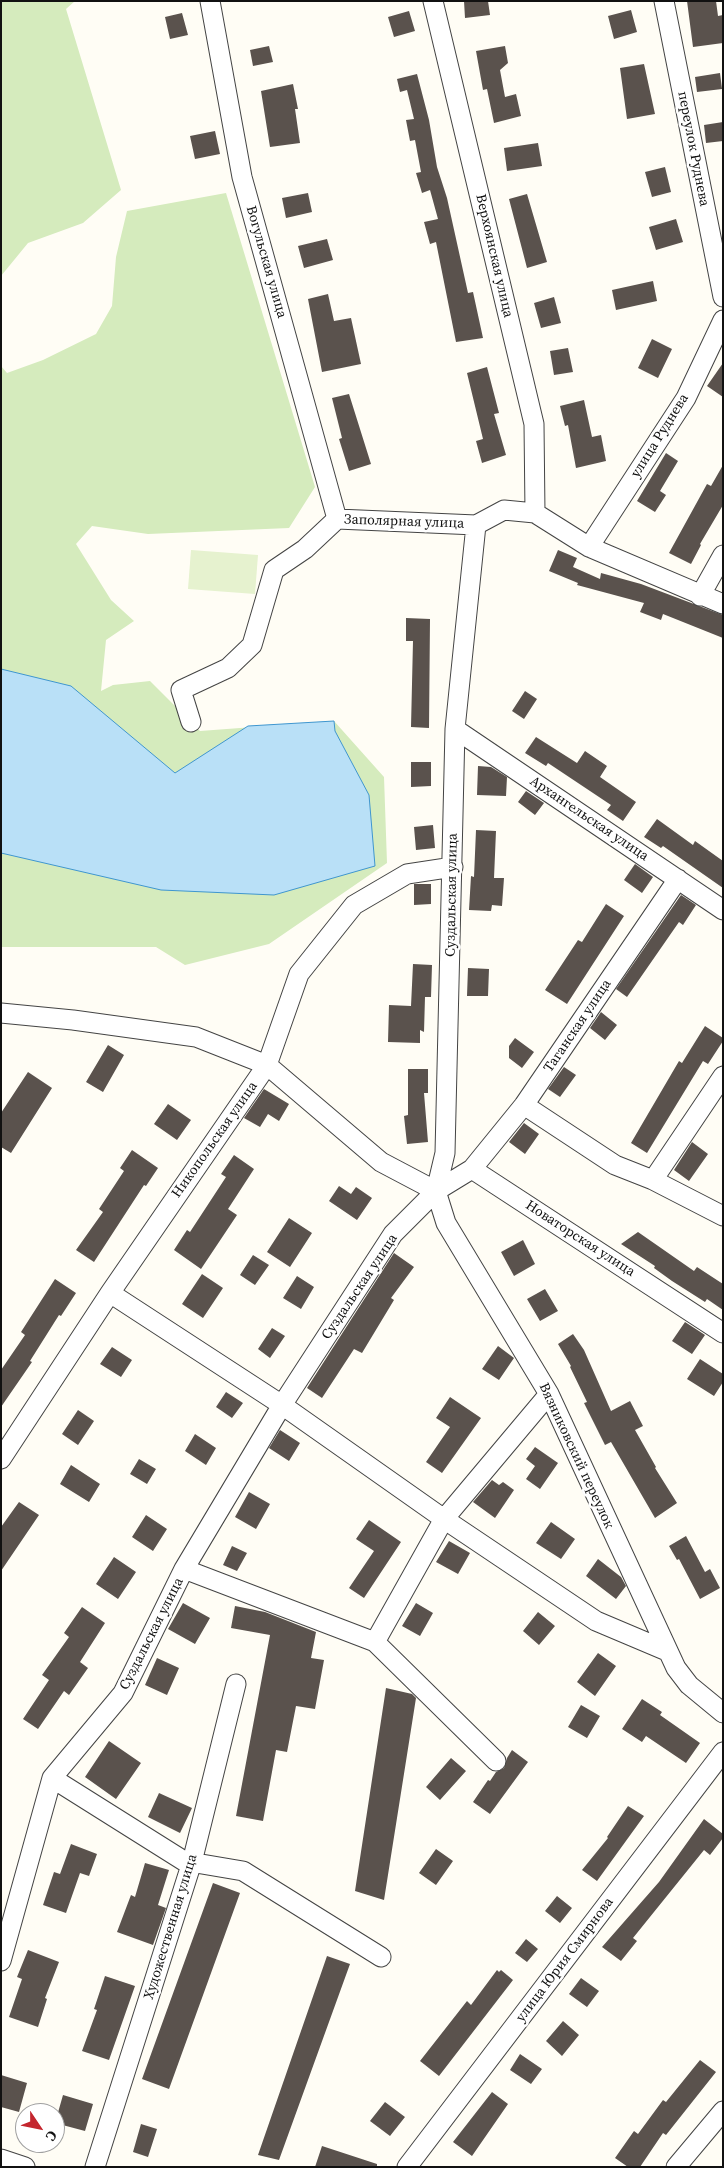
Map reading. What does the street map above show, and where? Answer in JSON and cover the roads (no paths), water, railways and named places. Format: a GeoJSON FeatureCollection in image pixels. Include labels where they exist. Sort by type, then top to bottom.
{"type":"FeatureCollection","features":[{"type":"Feature","properties":{"kind":"street","name":"Вогульская улица"},"geometry":{"type":"LineString","coordinates":[[210,1],[242,177],[337,519]]}},
{"type":"Feature","properties":{"kind":"street","name":"Верхоянская улица"},"geometry":{"type":"LineString","coordinates":[[433,1],[534,424],[534,513]]}},
{"type":"Feature","properties":{"kind":"street","name":"переулок Руднева"},"geometry":{"type":"LineString","coordinates":[[664,1],[723,297]]}},
{"type":"Feature","properties":{"kind":"street","name":"улица Руднева"},"geometry":{"type":"LineString","coordinates":[[589,547],[686,398],[723,320]]}},
{"type":"Feature","properties":{"kind":"street","name":"Заполярная улица"},"geometry":{"type":"LineString","coordinates":[[191,722],[181,690],[228,668],[252,645],[274,570],[305,549],[337,519],[476,525],[504,510],[534,513],[589,547],[700,596],[723,604]]}},
{"type":"Feature","properties":{"kind":"street","name":"Суздальская улица"},"geometry":{"type":"LineString","coordinates":[[52,1778],[123,1693],[184,1569],[282,1405],[393,1234],[436,1191],[445,1153],[455,729],[476,525]]}},
{"type":"Feature","properties":{"kind":"street"},"geometry":{"type":"LineString","coordinates":[[700,596],[723,555]]}},
{"type":"Feature","properties":{"kind":"street","name":"Архангельская улица"},"geometry":{"type":"LineString","coordinates":[[455,729],[723,910]]}},
{"type":"Feature","properties":{"kind":"street","name":"Никопольская улица"},"geometry":{"type":"LineString","coordinates":[[1,1459],[110,1293],[267,1065],[299,974],[354,905],[407,874],[453,867]]}},
{"type":"Feature","properties":{"kind":"street","name":"Таганская улица"},"geometry":{"type":"LineString","coordinates":[[472,1169],[524,1105],[678,879]]}},
{"type":"Feature","properties":{"kind":"street"},"geometry":{"type":"LineString","coordinates":[[1,1014],[73,1020],[196,1038],[267,1065],[381,1162],[436,1191],[472,1169]]}},
{"type":"Feature","properties":{"kind":"street"},"geometry":{"type":"LineString","coordinates":[[653,1180],[723,1076]]}},
{"type":"Feature","properties":{"kind":"street"},"geometry":{"type":"LineString","coordinates":[[524,1105],[614,1165],[653,1180],[723,1216]]}},
{"type":"Feature","properties":{"kind":"street","name":"Новаторская улица"},"geometry":{"type":"LineString","coordinates":[[472,1169],[723,1333]]}},
{"type":"Feature","properties":{"kind":"street","name":"Вязниковский переулок"},"geometry":{"type":"LineString","coordinates":[[436,1191],[446,1223],[549,1394],[667,1650],[689,1685],[723,1713]]}},
{"type":"Feature","properties":{"kind":"street"},"geometry":{"type":"LineString","coordinates":[[110,1293],[282,1405],[444,1519],[596,1621],[667,1650]]}},
{"type":"Feature","properties":{"kind":"street"},"geometry":{"type":"LineString","coordinates":[[375,1642],[444,1519],[549,1394]]}},
{"type":"Feature","properties":{"kind":"street"},"geometry":{"type":"LineString","coordinates":[[184,1569],[375,1642],[496,1761]]}},
{"type":"Feature","properties":{"kind":"street","name":"Художественная улица"},"geometry":{"type":"LineString","coordinates":[[95,2167],[192,1862],[236,1684]]}},
{"type":"Feature","properties":{"kind":"street","name":"улица Юрия Смирнова"},"geometry":{"type":"LineString","coordinates":[[408,2167],[723,1752]]}},
{"type":"Feature","properties":{"kind":"street"},"geometry":{"type":"LineString","coordinates":[[1,1961],[52,1778],[184,1861],[243,1871],[381,1957]]}},
{"type":"Feature","properties":{"kind":"street"},"geometry":{"type":"LineString","coordinates":[[676,2167],[723,2111]]}},
{"type":"Feature","properties":{"kind":"street"},"geometry":{"type":"LineString","coordinates":[[1,2159],[25,2167]]}},
{"type":"Feature","properties":{"kind":"water"},"geometry":{"type":"Polygon","coordinates":[[[1,669],[71,686],[175,773],[248,726],[334,721],[335,731],[369,795],[375,866],[274,895],[161,890],[1,853],[1,669]]]}}]}
